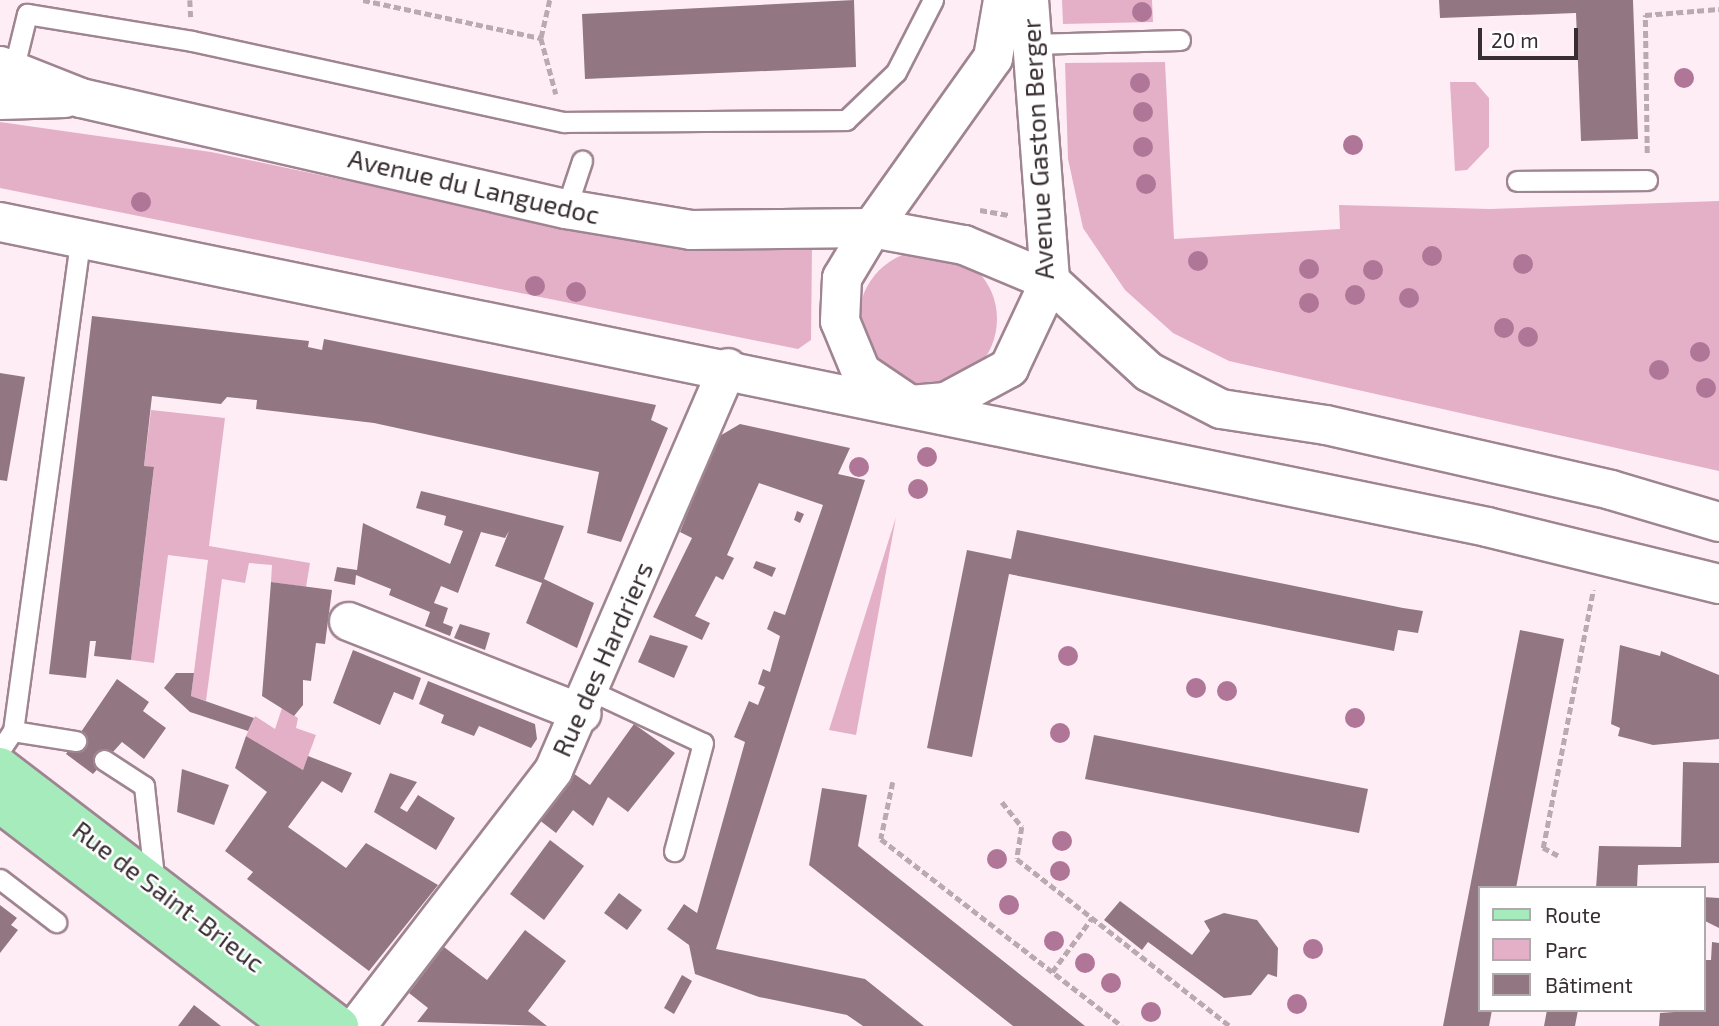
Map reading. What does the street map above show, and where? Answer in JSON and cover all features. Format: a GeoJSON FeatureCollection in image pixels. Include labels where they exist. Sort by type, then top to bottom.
{"type":"FeatureCollection","features":[{"type":"Feature","properties":{"kind":"main road","name":"Avenue Gaston Berger"},"geometry":{"type":"LineString","coordinates":[[1003,0],[993,58],[872,228],[842,278],[842,332],[861,372],[910,405],[946,402],[1009,369],[1050,281],[1029,0]]}},
{"type":"Feature","properties":{"kind":"main road","name":"Avenue du Languedoc"},"geometry":{"type":"LineString","coordinates":[[4,79],[566,209],[691,230],[872,228]]}},
{"type":"Feature","properties":{"kind":"main road"},"geometry":{"type":"LineString","coordinates":[[0,222],[81,236],[910,405],[966,423],[1601,552],[1719,584]]}},
{"type":"Feature","properties":{"kind":"main road"},"geometry":{"type":"LineString","coordinates":[[872,228],[964,245],[1050,281],[1149,372],[1221,409],[1326,425],[1611,490],[1719,522]]}},
{"type":"Feature","properties":{"kind":"main road","name":"Rue de Saint-Brieuc"},"geometry":{"type":"LineString","coordinates":[[0,767],[339,1026]]}},
{"type":"Feature","properties":{"kind":"main road","name":"Rue de Saint-Brieuc"},"geometry":{"type":"LineString","coordinates":[[0,803],[292,1026]]}},
{"type":"Feature","properties":{"kind":"street","name":"Rue des Hardriers"},"geometry":{"type":"LineString","coordinates":[[356,1026],[553,770],[586,702],[727,367]]}},
{"type":"Feature","properties":{"kind":"street"},"geometry":{"type":"LineString","coordinates":[[348,621],[586,702]]}},
{"type":"Feature","properties":{"kind":"lane"},"geometry":{"type":"LineString","coordinates":[[4,79],[27,14],[192,41],[564,122],[846,120],[896,72],[933,0]]}},
{"type":"Feature","properties":{"kind":"lane"},"geometry":{"type":"LineString","coordinates":[[1031,44],[1180,40]]}},
{"type":"Feature","properties":{"kind":"lane"},"geometry":{"type":"LineString","coordinates":[[566,209],[582,161]]}},
{"type":"Feature","properties":{"kind":"lane"},"geometry":{"type":"LineString","coordinates":[[1517,181],[1647,180]]}},
{"type":"Feature","properties":{"kind":"lane"},"geometry":{"type":"LineString","coordinates":[[0,750],[13,731],[81,236]]}},
{"type":"Feature","properties":{"kind":"lane"},"geometry":{"type":"LineString","coordinates":[[586,702],[704,743],[674,851]]}},
{"type":"Feature","properties":{"kind":"lane"},"geometry":{"type":"LineString","coordinates":[[13,731],[76,741]]}},
{"type":"Feature","properties":{"kind":"lane"},"geometry":{"type":"LineString","coordinates":[[104,760],[145,786],[155,886]]}},
{"type":"Feature","properties":{"kind":"lane"},"geometry":{"type":"LineString","coordinates":[[0,879],[56,922]]}},
{"type":"Feature","properties":{"kind":"path"},"geometry":{"type":"LineString","coordinates":[[363,0],[541,38]]}},
{"type":"Feature","properties":{"kind":"path"},"geometry":{"type":"LineString","coordinates":[[550,0],[541,38],[564,122]]}},
{"type":"Feature","properties":{"kind":"path"},"geometry":{"type":"LineString","coordinates":[[1647,180],[1645,15],[1719,9]]}},
{"type":"Feature","properties":{"kind":"path"},"geometry":{"type":"LineString","coordinates":[[1558,856],[1543,848],[1601,552]]}},
{"type":"Feature","properties":{"kind":"path"},"geometry":{"type":"LineString","coordinates":[[893,782],[881,839],[1122,1026]]}},
{"type":"Feature","properties":{"kind":"path"},"geometry":{"type":"LineString","coordinates":[[1002,803],[1022,827],[1017,859],[1230,1026]]}},
{"type":"Feature","properties":{"kind":"path"},"geometry":{"type":"LineString","coordinates":[[1052,972],[1092,918]]}},
{"type":"Feature","properties":{"kind":"green space"},"geometry":{"type":"Polygon","coordinates":[[[1062,0],[1152,0],[1153,22],[1063,24],[1062,0]]]}},
{"type":"Feature","properties":{"kind":"green space"},"geometry":{"type":"Polygon","coordinates":[[[1165,62],[1174,239],[1340,229],[1339,205],[1490,209],[1719,201],[1719,471],[1229,361],[1173,333],[1125,290],[1083,228],[1068,159],[1065,63],[1165,62]]]}},
{"type":"Feature","properties":{"kind":"green space"},"geometry":{"type":"Polygon","coordinates":[[[1450,82],[1475,82],[1489,98],[1489,147],[1467,170],[1455,171],[1450,82]]]}},
{"type":"Feature","properties":{"kind":"green space"},"geometry":{"type":"Polygon","coordinates":[[[0,122],[211,152],[561,226],[746,251],[812,247],[811,340],[798,349],[0,188],[0,122]]]}},
{"type":"Feature","properties":{"kind":"green space"},"geometry":{"type":"Polygon","coordinates":[[[928,250],[954,256],[976,271],[991,293],[997,319],[991,345],[976,367],[954,382],[928,388],[902,382],[880,367],[865,345],[859,319],[865,293],[880,271],[902,256],[928,250]]]}},
{"type":"Feature","properties":{"kind":"green space"},"geometry":{"type":"Polygon","coordinates":[[[151,410],[225,418],[209,546],[310,563],[306,587],[271,582],[272,565],[249,563],[245,583],[222,579],[206,701],[191,696],[208,560],[168,555],[154,663],[131,660],[154,468],[144,466],[151,410]]]}},
{"type":"Feature","properties":{"kind":"green space"},"geometry":{"type":"Polygon","coordinates":[[[896,517],[856,735],[829,730],[896,517]]]}},
{"type":"Feature","properties":{"kind":"green space"},"geometry":{"type":"Polygon","coordinates":[[[282,708],[298,718],[296,728],[316,735],[303,770],[246,736],[255,716],[275,729],[282,708]]]}},
{"type":"Feature","properties":{"kind":"building"},"geometry":{"type":"Polygon","coordinates":[[[854,0],[856,67],[585,79],[582,14],[854,0]]]}},
{"type":"Feature","properties":{"kind":"building"},"geometry":{"type":"Polygon","coordinates":[[[1439,0],[1633,0],[1638,139],[1581,141],[1576,13],[1440,18],[1439,0]]]}},
{"type":"Feature","properties":{"kind":"building"},"geometry":{"type":"Polygon","coordinates":[[[92,316],[309,341],[308,347],[322,350],[324,339],[656,405],[651,420],[668,428],[621,542],[587,533],[599,472],[374,423],[256,409],[257,400],[227,397],[221,404],[152,396],[144,466],[154,467],[131,660],[94,656],[96,641],[90,641],[86,678],[49,674],[92,316]]]}},
{"type":"Feature","properties":{"kind":"building"},"geometry":{"type":"Polygon","coordinates":[[[0,373],[25,377],[7,481],[0,480],[0,373]]]}},
{"type":"Feature","properties":{"kind":"building"},"geometry":{"type":"Polygon","coordinates":[[[740,424],[850,448],[838,474],[865,480],[716,949],[865,979],[924,1026],[863,1026],[847,1015],[759,997],[695,974],[689,945],[667,929],[684,904],[697,913],[745,742],[734,737],[749,701],[758,705],[765,687],[758,684],[763,669],[770,672],[780,636],[767,629],[774,611],[785,615],[823,505],[759,483],[727,555],[734,558],[723,580],[716,576],[695,616],[710,623],[702,640],[653,617],[692,538],[680,532],[718,437],[740,424]]]}},
{"type":"Feature","properties":{"kind":"building"},"geometry":{"type":"Polygon","coordinates":[[[421,491],[564,526],[544,579],[594,603],[577,648],[526,623],[542,583],[495,566],[509,531],[505,538],[481,532],[458,593],[441,586],[434,603],[448,608],[443,623],[453,627],[450,636],[425,626],[430,612],[389,595],[391,589],[356,575],[355,585],[334,581],[337,567],[357,570],[363,523],[450,564],[463,531],[444,525],[446,516],[416,508],[421,491]]]}},
{"type":"Feature","properties":{"kind":"building"},"geometry":{"type":"Polygon","coordinates":[[[797,511],[804,514],[800,523],[794,520],[797,511]]]}},
{"type":"Feature","properties":{"kind":"building"},"geometry":{"type":"Polygon","coordinates":[[[1017,530],[1423,611],[1418,633],[1398,630],[1394,651],[1009,574],[972,757],[927,748],[967,550],[1011,559],[1017,530]]]}},
{"type":"Feature","properties":{"kind":"building"},"geometry":{"type":"Polygon","coordinates":[[[756,561],[776,568],[772,577],[753,568],[756,561]]]}},
{"type":"Feature","properties":{"kind":"building"},"geometry":{"type":"Polygon","coordinates":[[[271,582],[332,590],[325,644],[316,643],[311,681],[303,680],[303,705],[294,716],[262,696],[271,582]]]}},
{"type":"Feature","properties":{"kind":"building"},"geometry":{"type":"Polygon","coordinates":[[[460,624],[490,633],[485,650],[454,638],[460,624]]]}},
{"type":"Feature","properties":{"kind":"building"},"geometry":{"type":"Polygon","coordinates":[[[1520,630],[1564,639],[1516,886],[1478,886],[1478,1012],[1492,1012],[1489,1026],[1443,1026],[1520,630]]]}},
{"type":"Feature","properties":{"kind":"building"},"geometry":{"type":"Polygon","coordinates":[[[650,635],[688,646],[674,678],[638,662],[650,635]]]}},
{"type":"Feature","properties":{"kind":"building"},"geometry":{"type":"Polygon","coordinates":[[[1620,645],[1660,656],[1661,651],[1719,675],[1719,739],[1653,745],[1618,736],[1620,728],[1611,724],[1620,645]]]}},
{"type":"Feature","properties":{"kind":"building"},"geometry":{"type":"Polygon","coordinates":[[[353,650],[421,678],[413,700],[394,692],[380,725],[333,703],[353,650]]]}},
{"type":"Feature","properties":{"kind":"building"},"geometry":{"type":"Polygon","coordinates":[[[176,673],[194,673],[191,696],[254,718],[248,731],[190,712],[164,688],[176,673]]]}},
{"type":"Feature","properties":{"kind":"building"},"geometry":{"type":"Polygon","coordinates":[[[117,679],[149,702],[143,711],[166,728],[144,759],[122,742],[93,774],[66,754],[117,679]]]}},
{"type":"Feature","properties":{"kind":"building"},"geometry":{"type":"Polygon","coordinates":[[[428,681],[535,724],[537,739],[531,748],[479,726],[474,736],[441,723],[444,715],[419,704],[428,681]]]}},
{"type":"Feature","properties":{"kind":"building"},"geometry":{"type":"Polygon","coordinates":[[[634,724],[675,753],[628,812],[608,797],[593,826],[573,810],[556,833],[538,819],[573,773],[590,785],[634,724]]]}},
{"type":"Feature","properties":{"kind":"building"},"geometry":{"type":"Polygon","coordinates":[[[1094,735],[1368,789],[1359,833],[1085,779],[1094,735]]]}},
{"type":"Feature","properties":{"kind":"building"},"geometry":{"type":"Polygon","coordinates":[[[246,736],[303,770],[308,756],[352,773],[342,793],[322,781],[288,827],[346,868],[366,843],[438,885],[369,971],[247,879],[253,872],[225,851],[267,792],[235,768],[246,736]]]}},
{"type":"Feature","properties":{"kind":"building"},"geometry":{"type":"Polygon","coordinates":[[[1683,762],[1719,763],[1719,863],[1638,865],[1637,886],[1596,886],[1599,846],[1681,847],[1683,762]]]}},
{"type":"Feature","properties":{"kind":"building"},"geometry":{"type":"Polygon","coordinates":[[[182,769],[229,785],[214,825],[177,812],[182,769]]]}},
{"type":"Feature","properties":{"kind":"building"},"geometry":{"type":"Polygon","coordinates":[[[390,773],[417,782],[400,808],[407,812],[418,795],[455,818],[436,850],[374,812],[390,773]]]}},
{"type":"Feature","properties":{"kind":"building"},"geometry":{"type":"Polygon","coordinates":[[[822,788],[867,795],[858,846],[1085,1026],[1013,1026],[809,865],[822,788]]]}},
{"type":"Feature","properties":{"kind":"building"},"geometry":{"type":"Polygon","coordinates":[[[550,840],[584,866],[544,920],[510,894],[550,840]]]}},
{"type":"Feature","properties":{"kind":"building"},"geometry":{"type":"Polygon","coordinates":[[[619,893],[642,910],[627,930],[604,913],[619,893]]]}},
{"type":"Feature","properties":{"kind":"building"},"geometry":{"type":"Polygon","coordinates":[[[1705,897],[1719,898],[1719,928],[1705,921],[1705,897]]]}},
{"type":"Feature","properties":{"kind":"building"},"geometry":{"type":"Polygon","coordinates":[[[1120,901],[1192,955],[1210,931],[1204,921],[1224,913],[1257,920],[1278,948],[1277,977],[1268,974],[1251,995],[1224,998],[1148,942],[1142,950],[1104,920],[1120,901]]]}},
{"type":"Feature","properties":{"kind":"building"},"geometry":{"type":"Polygon","coordinates":[[[0,905],[17,918],[11,925],[18,930],[0,953],[0,905]]]}},
{"type":"Feature","properties":{"kind":"building"},"geometry":{"type":"Polygon","coordinates":[[[525,930],[566,961],[528,1011],[547,1026],[417,1022],[428,1008],[409,993],[444,947],[487,980],[525,930]]]}},
{"type":"Feature","properties":{"kind":"building"},"geometry":{"type":"Polygon","coordinates":[[[1712,942],[1719,943],[1719,1026],[1659,1026],[1660,1013],[1705,1012],[1705,960],[1711,960],[1712,942]]]}},
{"type":"Feature","properties":{"kind":"building"},"geometry":{"type":"Polygon","coordinates":[[[682,975],[692,981],[674,1014],[664,1008],[682,975]]]}},
{"type":"Feature","properties":{"kind":"building"},"geometry":{"type":"Polygon","coordinates":[[[194,1005],[221,1026],[178,1026],[194,1005]]]}},
{"type":"Feature","properties":{"kind":"building"},"geometry":{"type":"Polygon","coordinates":[[[1547,1012],[1578,1012],[1575,1026],[1544,1026],[1547,1012]]]}}]}
